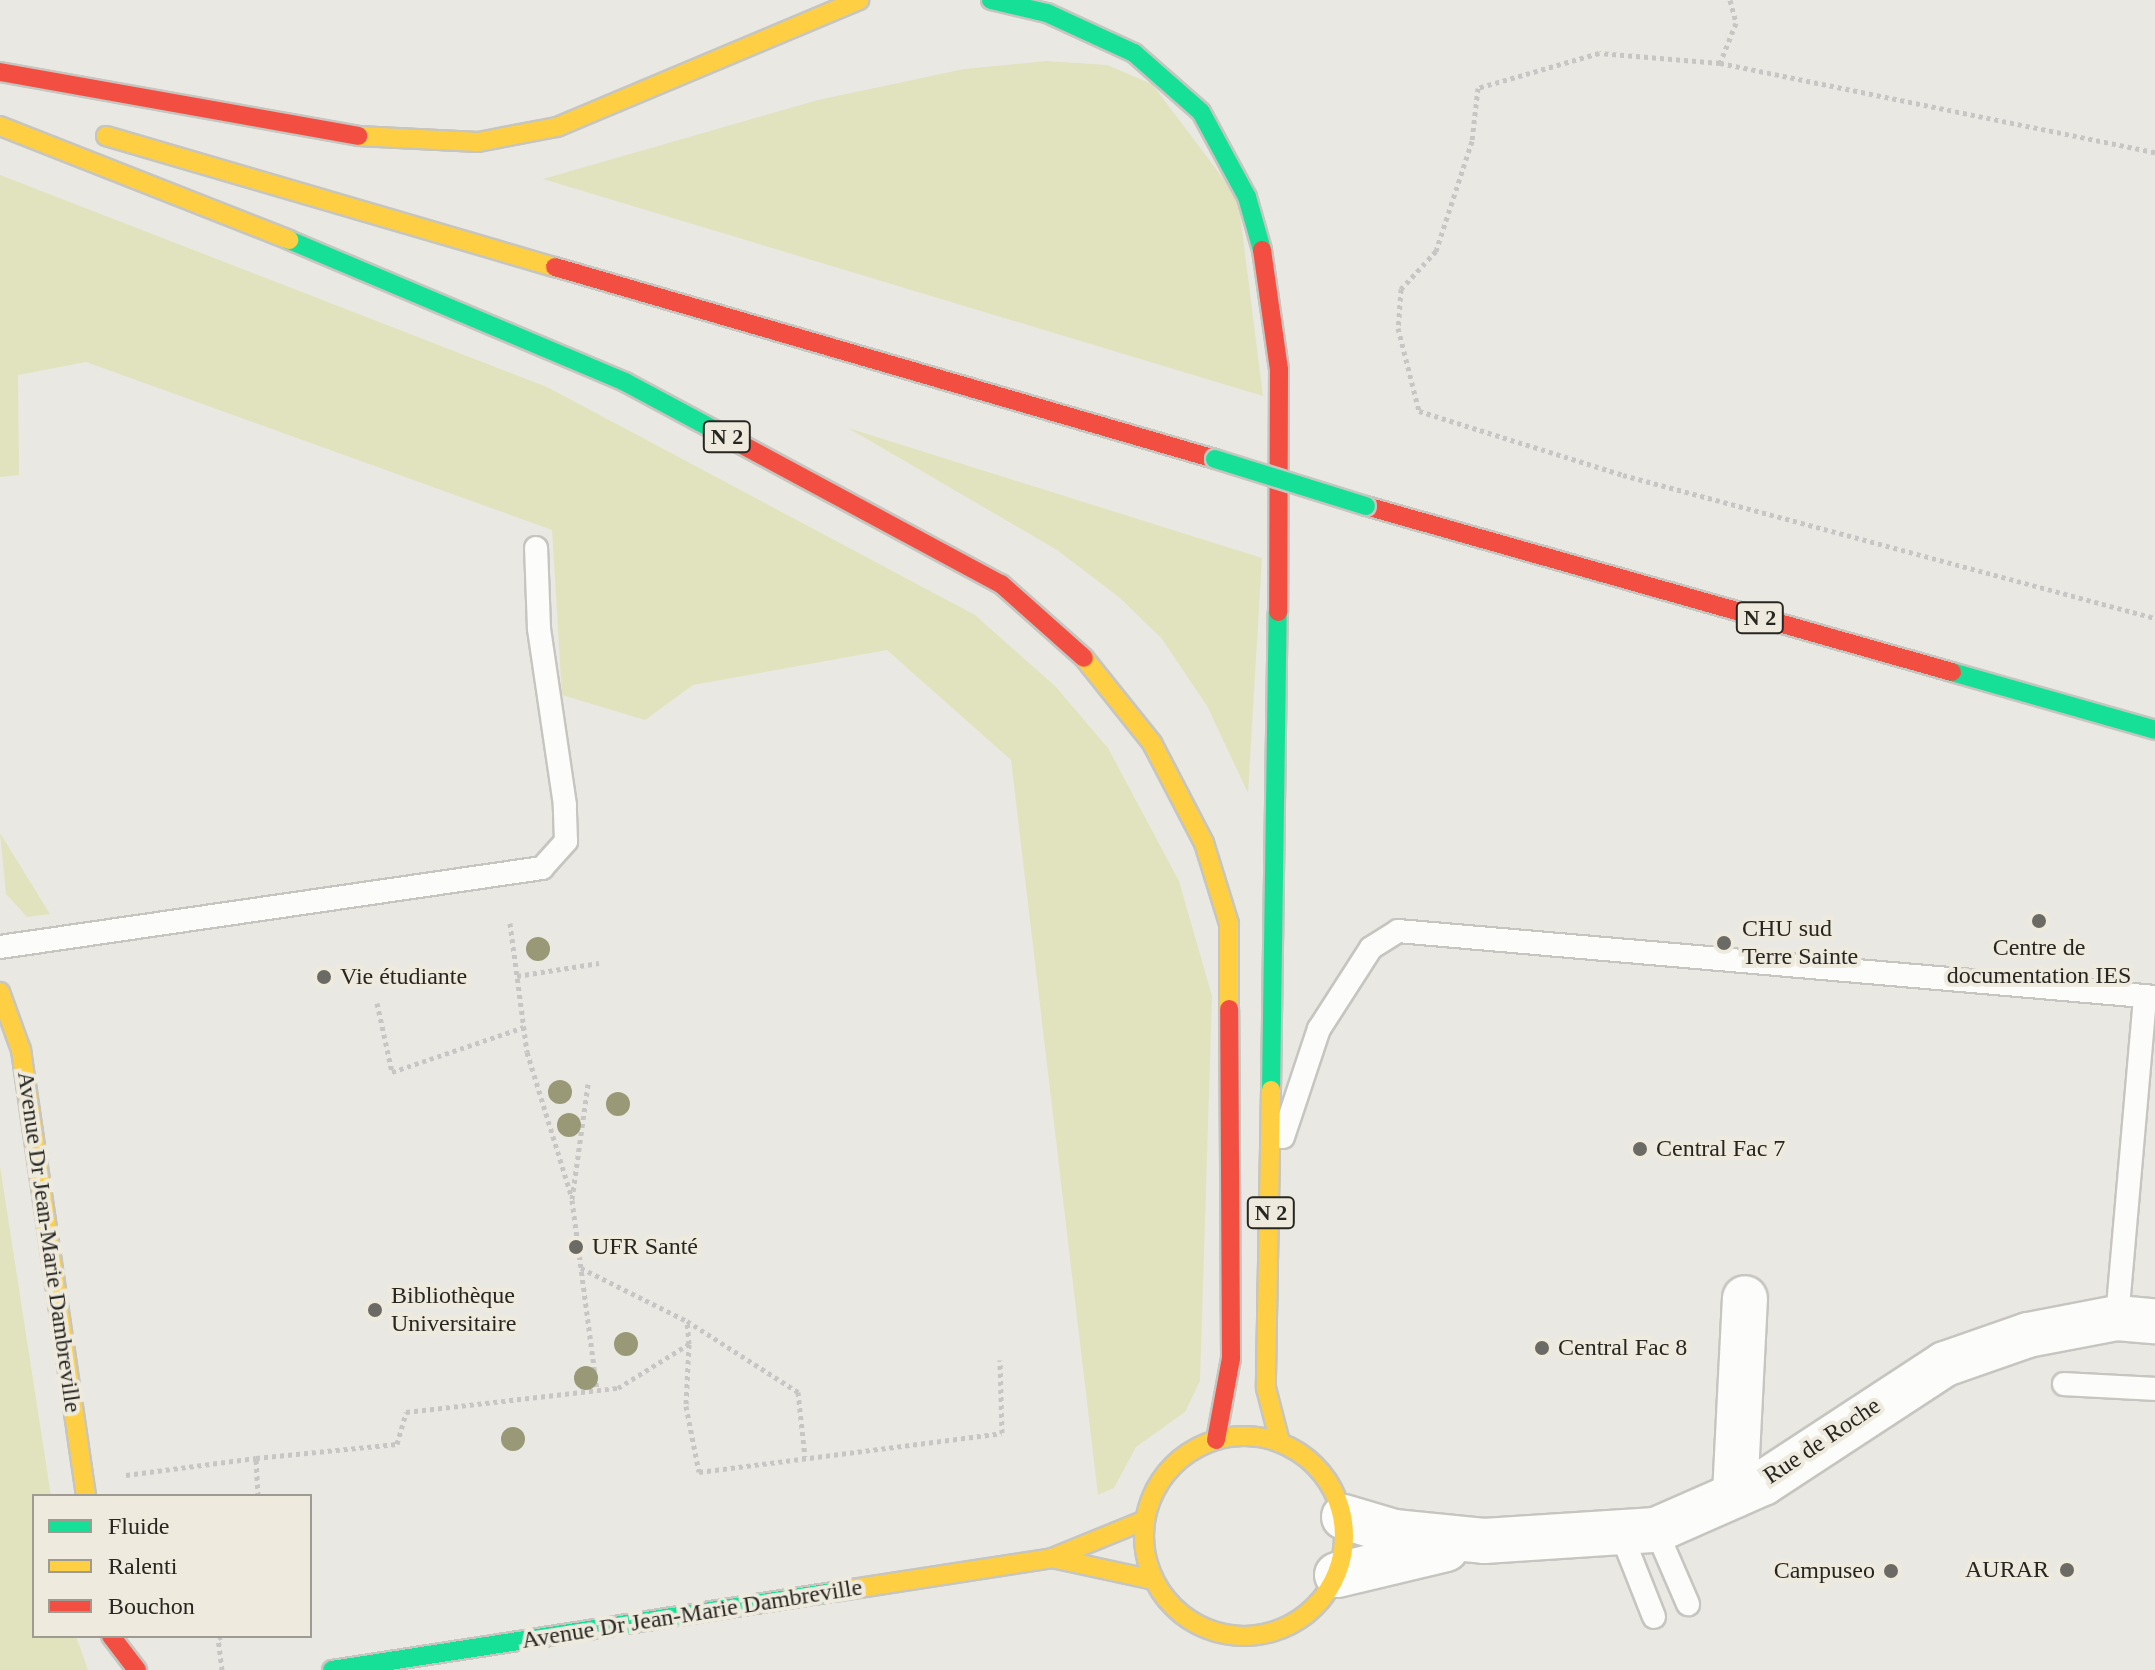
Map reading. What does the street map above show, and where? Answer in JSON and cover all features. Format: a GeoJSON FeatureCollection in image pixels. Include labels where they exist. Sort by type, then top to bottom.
{"type":"FeatureCollection","features":[{"type":"Feature","properties":{"kind":"main road"},"geometry":{"type":"LineString","coordinates":[[0,72],[379,140],[478,142],[557,127],[618,105],[812,14],[859,0]]}},
{"type":"Feature","properties":{"kind":"main road","name":"N 2"},"geometry":{"type":"LineString","coordinates":[[991,0],[1047,13],[1134,53],[1201,112],[1247,197],[1269,273],[1279,401],[1273,1166],[1266,1388],[1280,1442]]}},
{"type":"Feature","properties":{"kind":"main road"},"geometry":{"type":"LineString","coordinates":[[0,105],[33,115]]}},
{"type":"Feature","properties":{"kind":"main road","name":"N 2"},"geometry":{"type":"LineString","coordinates":[[0,126],[139,176],[625,382],[1001,584],[1087,660],[1152,743],[1204,843],[1229,924],[1231,1358],[1216,1440]]}},
{"type":"Feature","properties":{"kind":"main road","name":"N 2"},"geometry":{"type":"LineString","coordinates":[[79,128],[1215,459],[1366,506],[2155,730]]}},
{"type":"Feature","properties":{"kind":"main road","name":"Avenue Dr Jean-Marie Dambreville"},"geometry":{"type":"LineString","coordinates":[[0,992],[21,1050],[86,1494]]}},
{"type":"Feature","properties":{"kind":"main road"},"geometry":{"type":"LineString","coordinates":[[1216,1440],[1280,1442],[1309,1459],[1331,1485],[1344,1517],[1337,1575],[1301,1619],[1275,1632],[1211,1631],[1168,1602],[1154,1580],[1145,1520],[1169,1470],[1216,1440]]}},
{"type":"Feature","properties":{"kind":"main road","name":"Avenue Dr Jean-Marie Dambreville"},"geometry":{"type":"LineString","coordinates":[[332,1670],[1052,1558],[1145,1520]]}},
{"type":"Feature","properties":{"kind":"main road","name":"Avenue Dr Jean-Marie Dambreville"},"geometry":{"type":"LineString","coordinates":[[1052,1558],[1154,1580]]}},
{"type":"Feature","properties":{"kind":"main road"},"geometry":{"type":"LineString","coordinates":[[1211,1631],[1221,1657]]}},
{"type":"Feature","properties":{"kind":"main road"},"geometry":{"type":"LineString","coordinates":[[1267,1657],[1275,1632]]}},
{"type":"Feature","properties":{"kind":"main road"},"geometry":{"type":"LineString","coordinates":[[113,1638],[137,1670]]}},
{"type":"Feature","properties":{"kind":"street"},"geometry":{"type":"LineString","coordinates":[[1735,1495],[1745,1298]]}},
{"type":"Feature","properties":{"kind":"street","name":"Rue de Roche"},"geometry":{"type":"LineString","coordinates":[[1344,1517],[1394,1532],[1484,1541],[1639,1533],[1735,1495],[1945,1364],[2028,1335],[2136,1320]]}},
{"type":"Feature","properties":{"kind":"street","name":"Rue de Roche"},"geometry":{"type":"LineString","coordinates":[[1337,1575],[1484,1541]]}},
{"type":"Feature","properties":{"kind":"lane"},"geometry":{"type":"LineString","coordinates":[[0,947],[542,868],[566,841],[565,805],[539,628],[536,548]]}},
{"type":"Feature","properties":{"kind":"lane"},"geometry":{"type":"LineString","coordinates":[[1273,1166],[1319,1029],[1371,948],[1398,931],[2150,997],[2136,1320]]}},
{"type":"Feature","properties":{"kind":"lane"},"geometry":{"type":"LineString","coordinates":[[2064,1384],[2155,1389]]}},
{"type":"Feature","properties":{"kind":"lane"},"geometry":{"type":"LineString","coordinates":[[1639,1533],[1688,1604]]}},
{"type":"Feature","properties":{"kind":"lane"},"geometry":{"type":"LineString","coordinates":[[1639,1533],[1654,1617]]}},
{"type":"Feature","properties":{"kind":"path"},"geometry":{"type":"LineString","coordinates":[[1720,63],[1736,23],[1730,0]]}},
{"type":"Feature","properties":{"kind":"path"},"geometry":{"type":"LineString","coordinates":[[2155,152],[1720,63],[1599,53],[1478,88],[1472,141],[1436,251],[1401,289],[1398,328],[1419,411],[1623,475],[2155,618]]}},
{"type":"Feature","properties":{"kind":"path"},"geometry":{"type":"LineString","coordinates":[[510,923],[524,1027],[572,1200],[597,1390]]}},
{"type":"Feature","properties":{"kind":"path"},"geometry":{"type":"LineString","coordinates":[[517,976],[599,963]]}},
{"type":"Feature","properties":{"kind":"path"},"geometry":{"type":"LineString","coordinates":[[377,1003],[392,1072],[524,1027]]}},
{"type":"Feature","properties":{"kind":"path"},"geometry":{"type":"LineString","coordinates":[[572,1200],[588,1084]]}},
{"type":"Feature","properties":{"kind":"path"},"geometry":{"type":"LineString","coordinates":[[581,1268],[687,1321],[798,1392],[805,1457]]}},
{"type":"Feature","properties":{"kind":"path"},"geometry":{"type":"LineString","coordinates":[[687,1321],[686,1406],[699,1472],[1002,1433],[1000,1360]]}},
{"type":"Feature","properties":{"kind":"path"},"geometry":{"type":"LineString","coordinates":[[125,1486],[123,1475],[397,1444],[406,1412],[618,1388],[689,1344]]}},
{"type":"Feature","properties":{"kind":"path"},"geometry":{"type":"LineString","coordinates":[[256,1458],[258,1494]]}},
{"type":"Feature","properties":{"kind":"path"},"geometry":{"type":"LineString","coordinates":[[218,1638],[222,1670]]}},
{"type":"Feature","properties":{"kind":"green space"},"geometry":{"type":"Polygon","coordinates":[[[1047,61],[1107,65],[1152,84],[1238,198],[1263,396],[543,179],[818,100],[964,69],[1047,61]]]}},
{"type":"Feature","properties":{"kind":"green space"},"geometry":{"type":"Polygon","coordinates":[[[0,175],[547,387],[975,615],[1055,686],[1108,748],[1179,881],[1212,996],[1200,1381],[1185,1412],[1136,1447],[1114,1488],[1098,1495],[1011,760],[887,650],[693,685],[645,720],[562,695],[552,530],[86,362],[18,375],[19,475],[0,477],[0,175]]]}},
{"type":"Feature","properties":{"kind":"green space"},"geometry":{"type":"Polygon","coordinates":[[[848,428],[1262,558],[1248,793],[1207,706],[1162,639],[1120,598],[1057,550],[848,428]]]}},
{"type":"Feature","properties":{"kind":"green space"},"geometry":{"type":"Polygon","coordinates":[[[0,833],[50,914],[27,917],[6,894],[0,833]]]}},
{"type":"Feature","properties":{"kind":"green space"},"geometry":{"type":"Polygon","coordinates":[[[0,1166],[51,1494],[32,1494],[32,1638],[77,1638],[88,1670],[0,1670],[0,1166]]]}},
{"type":"Feature","properties":{"kind":"traffic: fast"},"geometry":{"type":"LineString","coordinates":[[991,0],[1047,13],[1134,53],[1201,112],[1247,197],[1262,250]]}},
{"type":"Feature","properties":{"kind":"traffic: fast"},"geometry":{"type":"LineString","coordinates":[[289,240],[625,382],[722,434]]}},
{"type":"Feature","properties":{"kind":"traffic: fast"},"geometry":{"type":"LineString","coordinates":[[1215,459],[1366,506]]}},
{"type":"Feature","properties":{"kind":"traffic: fast"},"geometry":{"type":"LineString","coordinates":[[1271,1090],[1278,612]]}},
{"type":"Feature","properties":{"kind":"traffic: fast"},"geometry":{"type":"LineString","coordinates":[[1952,672],[2155,730]]}},
{"type":"Feature","properties":{"kind":"traffic: fast"},"geometry":{"type":"LineString","coordinates":[[332,1670],[833,1592]]}},
{"type":"Feature","properties":{"kind":"traffic: slow"},"geometry":{"type":"LineString","coordinates":[[358,136],[478,142],[557,127],[859,0]]}},
{"type":"Feature","properties":{"kind":"traffic: slow"},"geometry":{"type":"LineString","coordinates":[[0,126],[289,240]]}},
{"type":"Feature","properties":{"kind":"traffic: slow"},"geometry":{"type":"LineString","coordinates":[[106,136],[555,267]]}},
{"type":"Feature","properties":{"kind":"traffic: slow"},"geometry":{"type":"LineString","coordinates":[[1084,658],[1152,743],[1204,843],[1229,924],[1229,1009]]}},
{"type":"Feature","properties":{"kind":"traffic: slow"},"geometry":{"type":"LineString","coordinates":[[0,992],[21,1050],[86,1494]]}},
{"type":"Feature","properties":{"kind":"traffic: slow"},"geometry":{"type":"LineString","coordinates":[[1271,1090],[1266,1388],[1280,1442]]}},
{"type":"Feature","properties":{"kind":"traffic: slow"},"geometry":{"type":"LineString","coordinates":[[1244,1436],[1282,1444],[1315,1465],[1336,1498],[1344,1536],[1336,1574],[1315,1607],[1282,1628],[1244,1636],[1206,1628],[1173,1607],[1152,1574],[1144,1536],[1152,1498],[1173,1465],[1206,1444],[1244,1436]]}},
{"type":"Feature","properties":{"kind":"traffic: slow"},"geometry":{"type":"LineString","coordinates":[[833,1592],[1052,1558],[1145,1520]]}},
{"type":"Feature","properties":{"kind":"traffic: slow"},"geometry":{"type":"LineString","coordinates":[[1052,1558],[1154,1580]]}},
{"type":"Feature","properties":{"kind":"traffic: jam"},"geometry":{"type":"LineString","coordinates":[[0,72],[358,136]]}},
{"type":"Feature","properties":{"kind":"traffic: jam"},"geometry":{"type":"LineString","coordinates":[[1262,250],[1279,370],[1278,612]]}},
{"type":"Feature","properties":{"kind":"traffic: jam"},"geometry":{"type":"LineString","coordinates":[[555,267],[1215,459]]}},
{"type":"Feature","properties":{"kind":"traffic: jam"},"geometry":{"type":"LineString","coordinates":[[722,434],[1001,584],[1084,658]]}},
{"type":"Feature","properties":{"kind":"traffic: jam"},"geometry":{"type":"LineString","coordinates":[[1366,506],[1952,672]]}},
{"type":"Feature","properties":{"kind":"traffic: jam"},"geometry":{"type":"LineString","coordinates":[[1216,1440],[1231,1358],[1229,1009]]}},
{"type":"Feature","properties":{"kind":"traffic: jam"},"geometry":{"type":"LineString","coordinates":[[113,1638],[137,1670]]}},
{"type":"Feature","properties":{"kind":"place","name":"Centre de documentation IES"},"geometry":{"type":"Point","coordinates":[2039,921]}},
{"type":"Feature","properties":{"kind":"place","name":"CHU sud Terre Sainte"},"geometry":{"type":"Point","coordinates":[1724,943]}},
{"type":"Feature","properties":{"kind":"place","name":"Vie étudiante"},"geometry":{"type":"Point","coordinates":[324,977]}},
{"type":"Feature","properties":{"kind":"place","name":"Central Fac 7"},"geometry":{"type":"Point","coordinates":[1640,1149]}},
{"type":"Feature","properties":{"kind":"place","name":"UFR Santé"},"geometry":{"type":"Point","coordinates":[576,1247]}},
{"type":"Feature","properties":{"kind":"place","name":"Bibliothèque Universitaire"},"geometry":{"type":"Point","coordinates":[375,1310]}},
{"type":"Feature","properties":{"kind":"place","name":"Central Fac 8"},"geometry":{"type":"Point","coordinates":[1542,1348]}},
{"type":"Feature","properties":{"kind":"place","name":"AURAR"},"geometry":{"type":"Point","coordinates":[2067,1570]}},
{"type":"Feature","properties":{"kind":"place","name":"Campuseo"},"geometry":{"type":"Point","coordinates":[1891,1571]}}]}
